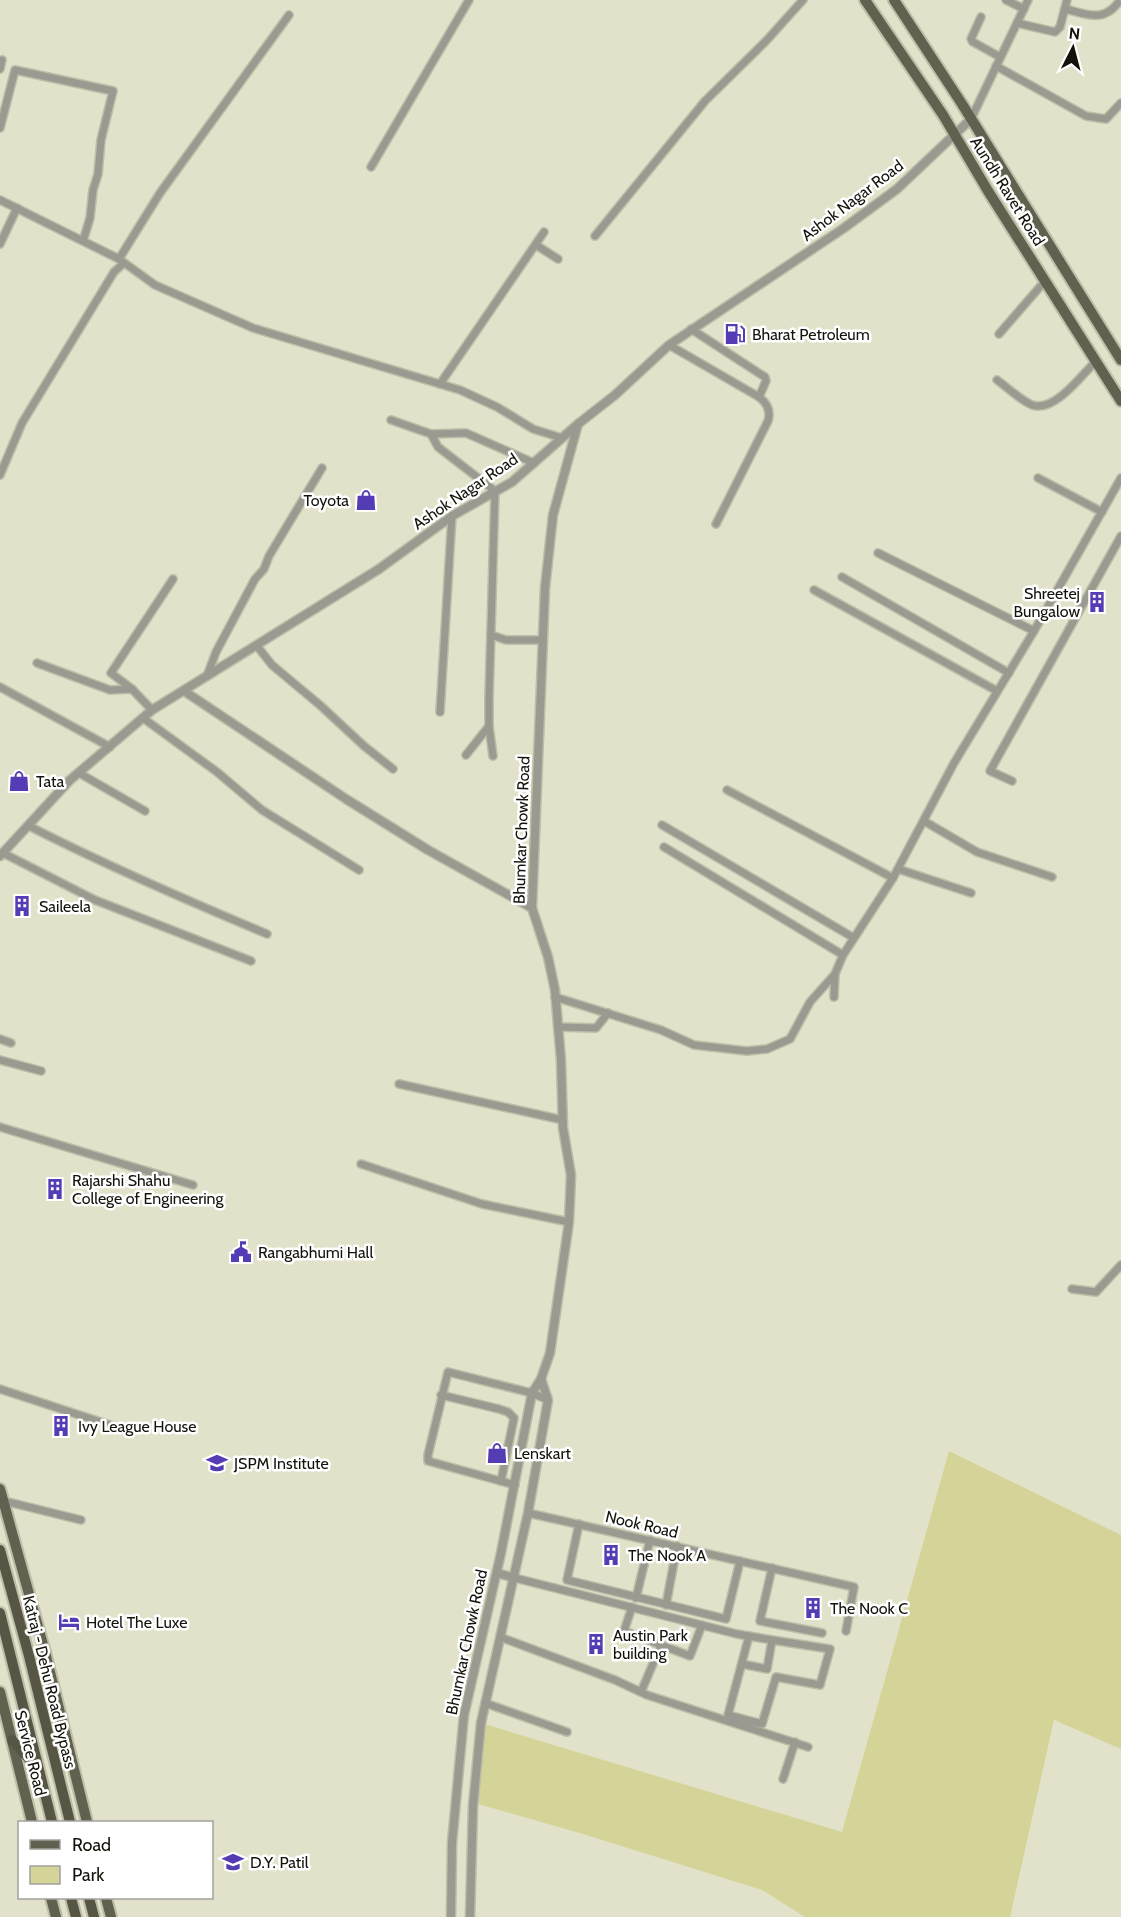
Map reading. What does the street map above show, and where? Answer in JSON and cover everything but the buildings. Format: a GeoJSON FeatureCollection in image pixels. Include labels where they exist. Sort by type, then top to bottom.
{"type":"FeatureCollection","features":[{"type":"Feature","properties":{"kind":"highway","name":"Katraj - Dehu Road Bypass"},"geometry":{"type":"LineString","coordinates":[[0,1550],[70,1821]]}},
{"type":"Feature","properties":{"kind":"highway","name":"Katraj - Dehu Road Bypass"},"geometry":{"type":"LineString","coordinates":[[0,1613],[52,1821]]}},
{"type":"Feature","properties":{"kind":"highway"},"geometry":{"type":"LineString","coordinates":[[12,1740],[39,1770]]}},
{"type":"Feature","properties":{"kind":"highway"},"geometry":{"type":"LineString","coordinates":[[71,1899],[76,1917]]}},
{"type":"Feature","properties":{"kind":"highway"},"geometry":{"type":"LineString","coordinates":[[89,1899],[93,1917]]}},
{"type":"Feature","properties":{"kind":"main road","name":"Aundh Ravet Road"},"geometry":{"type":"LineString","coordinates":[[865,0],[954,134],[1121,401]]}},
{"type":"Feature","properties":{"kind":"main road","name":"Aundh Ravet Road"},"geometry":{"type":"LineString","coordinates":[[894,0],[1121,360]]}},
{"type":"Feature","properties":{"kind":"main road"},"geometry":{"type":"LineString","coordinates":[[0,1489],[45,1652],[87,1821]]}},
{"type":"Feature","properties":{"kind":"main road","name":"Service Road"},"geometry":{"type":"LineString","coordinates":[[0,1692],[32,1821]]}},
{"type":"Feature","properties":{"kind":"main road"},"geometry":{"type":"LineString","coordinates":[[51,1899],[56,1917]]}},
{"type":"Feature","properties":{"kind":"main road"},"geometry":{"type":"LineString","coordinates":[[106,1899],[111,1917]]}},
{"type":"Feature","properties":{"kind":"street"},"geometry":{"type":"LineString","coordinates":[[371,167],[470,0]]}},
{"type":"Feature","properties":{"kind":"street"},"geometry":{"type":"LineString","coordinates":[[595,236],[700,106],[766,41],[803,0]]}},
{"type":"Feature","properties":{"kind":"street"},"geometry":{"type":"LineString","coordinates":[[1006,0],[1024,9]]}},
{"type":"Feature","properties":{"kind":"street"},"geometry":{"type":"LineString","coordinates":[[971,119],[1028,0]]}},
{"type":"Feature","properties":{"kind":"street"},"geometry":{"type":"LineString","coordinates":[[1017,23],[1055,32],[1060,27],[1067,0]]}},
{"type":"Feature","properties":{"kind":"street"},"geometry":{"type":"LineString","coordinates":[[1065,9],[1102,16],[1110,13],[1119,4]]}},
{"type":"Feature","properties":{"kind":"street"},"geometry":{"type":"LineString","coordinates":[[0,476],[22,423],[121,262],[160,193],[289,15]]}},
{"type":"Feature","properties":{"kind":"street"},"geometry":{"type":"LineString","coordinates":[[981,17],[971,39],[1000,57]]}},
{"type":"Feature","properties":{"kind":"street"},"geometry":{"type":"LineString","coordinates":[[0,69],[2,60]]}},
{"type":"Feature","properties":{"kind":"street"},"geometry":{"type":"LineString","coordinates":[[996,66],[1086,116],[1106,119],[1121,103]]}},
{"type":"Feature","properties":{"kind":"street"},"geometry":{"type":"LineString","coordinates":[[0,128],[15,70],[113,92],[100,140],[98,174],[93,190],[90,218],[83,241]]}},
{"type":"Feature","properties":{"kind":"street","name":"Ashok Nagar Road"},"geometry":{"type":"LineString","coordinates":[[1,855],[79,773],[152,710],[379,569],[452,516],[513,482],[578,424],[615,395],[669,345],[844,228],[897,189],[971,119]]}},
{"type":"Feature","properties":{"kind":"street"},"geometry":{"type":"LineString","coordinates":[[0,200],[83,241],[121,262],[155,285],[253,328],[460,390],[497,407],[533,429],[562,438]]}},
{"type":"Feature","properties":{"kind":"street"},"geometry":{"type":"LineString","coordinates":[[0,244],[17,208]]}},
{"type":"Feature","properties":{"kind":"street"},"geometry":{"type":"LineString","coordinates":[[440,384],[544,232]]}},
{"type":"Feature","properties":{"kind":"street"},"geometry":{"type":"LineString","coordinates":[[536,245],[558,259]]}},
{"type":"Feature","properties":{"kind":"street"},"geometry":{"type":"LineString","coordinates":[[999,334],[1045,281]]}},
{"type":"Feature","properties":{"kind":"street"},"geometry":{"type":"LineString","coordinates":[[692,329],[765,377],[766,381],[759,397]]}},
{"type":"Feature","properties":{"kind":"street"},"geometry":{"type":"LineString","coordinates":[[669,345],[759,397],[768,407],[768,421],[716,524]]}},
{"type":"Feature","properties":{"kind":"street"},"geometry":{"type":"LineString","coordinates":[[997,380],[1030,404],[1043,407],[1055,402],[1096,361]]}},
{"type":"Feature","properties":{"kind":"street"},"geometry":{"type":"LineString","coordinates":[[391,420],[430,434],[466,433],[534,463]]}},
{"type":"Feature","properties":{"kind":"street","name":"Bhumkar Chowk Road"},"geometry":{"type":"LineString","coordinates":[[451,1917],[452,1843],[464,1715],[515,1485],[532,1393],[541,1379],[550,1353],[569,1222],[571,1175],[563,1120],[555,997],[548,957],[532,908],[545,588],[553,515],[578,424]]}},
{"type":"Feature","properties":{"kind":"street"},"geometry":{"type":"LineString","coordinates":[[430,434],[438,447],[495,491],[489,726],[493,756]]}},
{"type":"Feature","properties":{"kind":"street"},"geometry":{"type":"LineString","coordinates":[[207,676],[216,652],[255,579],[264,569],[273,548],[283,531],[288,528],[322,468]]}},
{"type":"Feature","properties":{"kind":"street"},"geometry":{"type":"LineString","coordinates":[[1038,478],[1102,512]]}},
{"type":"Feature","properties":{"kind":"street"},"geometry":{"type":"LineString","coordinates":[[555,997],[661,1030],[694,1045],[747,1051],[767,1049],[790,1039],[810,1002],[835,974],[843,955],[893,879],[954,763],[1034,631],[1121,478]]}},
{"type":"Feature","properties":{"kind":"street"},"geometry":{"type":"LineString","coordinates":[[440,712],[452,516]]}},
{"type":"Feature","properties":{"kind":"street"},"geometry":{"type":"LineString","coordinates":[[1012,781],[990,771],[1121,536]]}},
{"type":"Feature","properties":{"kind":"street"},"geometry":{"type":"LineString","coordinates":[[878,553],[1034,631]]}},
{"type":"Feature","properties":{"kind":"street"},"geometry":{"type":"LineString","coordinates":[[842,577],[1009,673]]}},
{"type":"Feature","properties":{"kind":"street"},"geometry":{"type":"LineString","coordinates":[[152,710],[132,689],[111,673],[173,579]]}},
{"type":"Feature","properties":{"kind":"street"},"geometry":{"type":"LineString","coordinates":[[814,590],[997,691]]}},
{"type":"Feature","properties":{"kind":"street"},"geometry":{"type":"LineString","coordinates":[[491,635],[506,640],[543,640]]}},
{"type":"Feature","properties":{"kind":"street"},"geometry":{"type":"LineString","coordinates":[[257,646],[272,665],[393,769]]}},
{"type":"Feature","properties":{"kind":"street"},"geometry":{"type":"LineString","coordinates":[[37,663],[110,690],[132,689]]}},
{"type":"Feature","properties":{"kind":"street"},"geometry":{"type":"LineString","coordinates":[[0,687],[110,747]]}},
{"type":"Feature","properties":{"kind":"street"},"geometry":{"type":"LineString","coordinates":[[184,691],[346,799],[428,850],[532,908]]}},
{"type":"Feature","properties":{"kind":"street"},"geometry":{"type":"LineString","coordinates":[[143,718],[217,772],[262,810],[359,870]]}},
{"type":"Feature","properties":{"kind":"street"},"geometry":{"type":"LineString","coordinates":[[466,755],[489,726]]}},
{"type":"Feature","properties":{"kind":"street"},"geometry":{"type":"LineString","coordinates":[[79,773],[145,811]]}},
{"type":"Feature","properties":{"kind":"street"},"geometry":{"type":"LineString","coordinates":[[727,790],[893,879]]}},
{"type":"Feature","properties":{"kind":"street"},"geometry":{"type":"LineString","coordinates":[[924,821],[977,852],[1052,876]]}},
{"type":"Feature","properties":{"kind":"street"},"geometry":{"type":"LineString","coordinates":[[662,825],[854,938]]}},
{"type":"Feature","properties":{"kind":"street"},"geometry":{"type":"LineString","coordinates":[[29,826],[168,892],[267,934]]}},
{"type":"Feature","properties":{"kind":"street"},"geometry":{"type":"LineString","coordinates":[[664,847],[843,955]]}},
{"type":"Feature","properties":{"kind":"street"},"geometry":{"type":"LineString","coordinates":[[1,855],[95,900],[251,961]]}},
{"type":"Feature","properties":{"kind":"street"},"geometry":{"type":"LineString","coordinates":[[898,869],[971,893]]}},
{"type":"Feature","properties":{"kind":"street"},"geometry":{"type":"LineString","coordinates":[[834,997],[835,974]]}},
{"type":"Feature","properties":{"kind":"street"},"geometry":{"type":"LineString","coordinates":[[558,1027],[596,1028],[608,1013]]}},
{"type":"Feature","properties":{"kind":"street"},"geometry":{"type":"LineString","coordinates":[[0,1039],[11,1043]]}},
{"type":"Feature","properties":{"kind":"street"},"geometry":{"type":"LineString","coordinates":[[0,1060],[41,1071]]}},
{"type":"Feature","properties":{"kind":"street"},"geometry":{"type":"LineString","coordinates":[[399,1084],[563,1120]]}},
{"type":"Feature","properties":{"kind":"street"},"geometry":{"type":"LineString","coordinates":[[0,1127],[193,1185]]}},
{"type":"Feature","properties":{"kind":"street"},"geometry":{"type":"LineString","coordinates":[[361,1164],[482,1204],[569,1222]]}},
{"type":"Feature","properties":{"kind":"street"},"geometry":{"type":"LineString","coordinates":[[1072,1289],[1096,1292],[1121,1265]]}},
{"type":"Feature","properties":{"kind":"street"},"geometry":{"type":"LineString","coordinates":[[515,1485],[428,1461],[448,1372],[532,1393],[548,1400]]}},
{"type":"Feature","properties":{"kind":"street","name":"Bhumkar Chowk Road"},"geometry":{"type":"LineString","coordinates":[[470,1917],[473,1806],[480,1723],[528,1513],[548,1400],[541,1379]]}},
{"type":"Feature","properties":{"kind":"street"},"geometry":{"type":"LineString","coordinates":[[0,1389],[116,1427]]}},
{"type":"Feature","properties":{"kind":"street"},"geometry":{"type":"LineString","coordinates":[[441,1395],[499,1409],[508,1412],[514,1418],[501,1481]]}},
{"type":"Feature","properties":{"kind":"street"},"geometry":{"type":"LineString","coordinates":[[3,1502],[81,1520]]}},
{"type":"Feature","properties":{"kind":"street","name":"Nook Road"},"geometry":{"type":"LineString","coordinates":[[528,1513],[854,1587],[846,1631]]}},
{"type":"Feature","properties":{"kind":"street"},"geometry":{"type":"LineString","coordinates":[[579,1524],[567,1580],[726,1619],[740,1561]]}},
{"type":"Feature","properties":{"kind":"street"},"geometry":{"type":"LineString","coordinates":[[636,1598],[650,1540]]}},
{"type":"Feature","properties":{"kind":"street"},"geometry":{"type":"LineString","coordinates":[[666,1605],[677,1546]]}},
{"type":"Feature","properties":{"kind":"street"},"geometry":{"type":"LineString","coordinates":[[772,1568],[760,1621],[822,1633]]}},
{"type":"Feature","properties":{"kind":"street"},"geometry":{"type":"LineString","coordinates":[[496,1574],[749,1636],[830,1649],[820,1685],[776,1677],[762,1724],[728,1715],[749,1636]]}},
{"type":"Feature","properties":{"kind":"street"},"geometry":{"type":"LineString","coordinates":[[632,1607],[624,1630],[690,1656],[702,1625]]}},
{"type":"Feature","properties":{"kind":"street"},"geometry":{"type":"LineString","coordinates":[[500,1637],[641,1692],[808,1747]]}},
{"type":"Feature","properties":{"kind":"street"},"geometry":{"type":"LineString","coordinates":[[741,1664],[766,1669],[772,1640]]}},
{"type":"Feature","properties":{"kind":"street"},"geometry":{"type":"LineString","coordinates":[[641,1692],[661,1645]]}},
{"type":"Feature","properties":{"kind":"street"},"geometry":{"type":"LineString","coordinates":[[485,1703],[567,1732]]}},
{"type":"Feature","properties":{"kind":"street"},"geometry":{"type":"LineString","coordinates":[[783,1779],[795,1742]]}},
{"type":"Feature","properties":{"kind":"green space"},"geometry":{"type":"Polygon","coordinates":[[[949,1451],[1121,1535],[1121,1749],[1054,1720],[1010,1917],[805,1917],[762,1890],[478,1804],[481,1723],[842,1832],[949,1451]]]}},
{"type":"Feature","properties":{"kind":"place","name":"Bharat Petroleum"},"geometry":{"type":"Point","coordinates":[735,334]}},
{"type":"Feature","properties":{"kind":"place","name":"Toyota"},"geometry":{"type":"Point","coordinates":[366,500]}},
{"type":"Feature","properties":{"kind":"place","name":"Shreetej Bungalow"},"geometry":{"type":"Point","coordinates":[1097,602]}},
{"type":"Feature","properties":{"kind":"place","name":"Tata"},"geometry":{"type":"Point","coordinates":[19,781]}},
{"type":"Feature","properties":{"kind":"place","name":"Saileela"},"geometry":{"type":"Point","coordinates":[22,906]}},
{"type":"Feature","properties":{"kind":"place","name":"Rajarshi Shahu College of Engineering"},"geometry":{"type":"Point","coordinates":[55,1189]}},
{"type":"Feature","properties":{"kind":"place","name":"Rangabhumi Hall"},"geometry":{"type":"Point","coordinates":[241,1252]}},
{"type":"Feature","properties":{"kind":"place","name":"Ivy League House"},"geometry":{"type":"Point","coordinates":[61,1426]}},
{"type":"Feature","properties":{"kind":"place","name":"Lenskart"},"geometry":{"type":"Point","coordinates":[497,1453]}},
{"type":"Feature","properties":{"kind":"place","name":"JSPM Institute"},"geometry":{"type":"Point","coordinates":[217,1463]}},
{"type":"Feature","properties":{"kind":"place","name":"The Nook A"},"geometry":{"type":"Point","coordinates":[611,1555]}},
{"type":"Feature","properties":{"kind":"place","name":"The Nook C"},"geometry":{"type":"Point","coordinates":[813,1608]}},
{"type":"Feature","properties":{"kind":"place","name":"Hotel The Luxe"},"geometry":{"type":"Point","coordinates":[69,1622]}},
{"type":"Feature","properties":{"kind":"place","name":"Austin Park building"},"geometry":{"type":"Point","coordinates":[596,1644]}},
{"type":"Feature","properties":{"kind":"place","name":"D.Y. Patil"},"geometry":{"type":"Point","coordinates":[233,1862]}}]}
